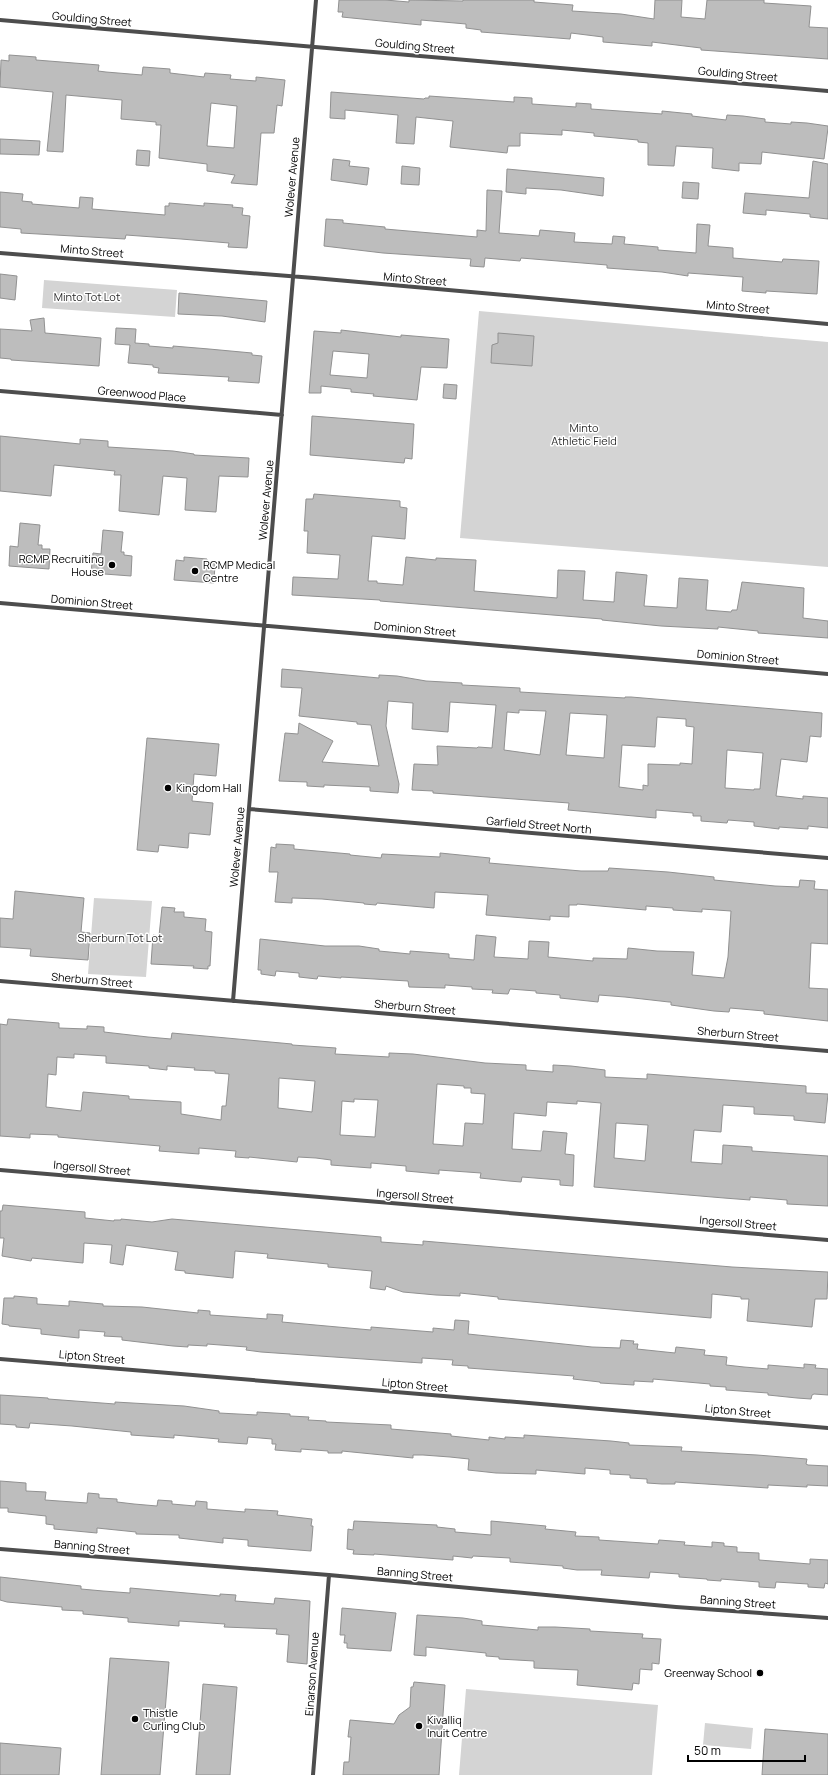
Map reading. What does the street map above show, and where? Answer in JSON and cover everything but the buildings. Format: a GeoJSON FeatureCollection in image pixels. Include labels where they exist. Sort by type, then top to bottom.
{"type":"FeatureCollection","features":[{"type":"Feature","properties":{"kind":"street","name":"Wolever Avenue"},"geometry":{"type":"LineString","coordinates":[[233,1001],[316,0]]}},
{"type":"Feature","properties":{"kind":"street","name":"Goulding Street"},"geometry":{"type":"LineString","coordinates":[[0,20],[828,90]]}},
{"type":"Feature","properties":{"kind":"street","name":"Minto Street"},"geometry":{"type":"LineString","coordinates":[[0,253],[293,276],[828,324]]}},
{"type":"Feature","properties":{"kind":"street","name":"Greenwood Place"},"geometry":{"type":"LineString","coordinates":[[0,391],[282,415]]}},
{"type":"Feature","properties":{"kind":"street","name":"Dominion Street"},"geometry":{"type":"LineString","coordinates":[[0,603],[828,674]]}},
{"type":"Feature","properties":{"kind":"street","name":"Garfield Street North"},"geometry":{"type":"LineString","coordinates":[[249,809],[828,858]]}},
{"type":"Feature","properties":{"kind":"street","name":"Sherburn Street"},"geometry":{"type":"LineString","coordinates":[[0,981],[828,1051]]}},
{"type":"Feature","properties":{"kind":"street","name":"Ingersoll Street"},"geometry":{"type":"LineString","coordinates":[[0,1170],[828,1240]]}},
{"type":"Feature","properties":{"kind":"street","name":"Lipton Street"},"geometry":{"type":"LineString","coordinates":[[0,1359],[828,1428]]}},
{"type":"Feature","properties":{"kind":"street","name":"Banning Street"},"geometry":{"type":"LineString","coordinates":[[0,1549],[329,1575],[676,1607],[828,1618]]}},
{"type":"Feature","properties":{"kind":"street","name":"Einarson Avenue"},"geometry":{"type":"LineString","coordinates":[[313,1775],[329,1575]]}},
{"type":"Feature","properties":{"kind":"green space","name":"Minto Tot Lot"},"geometry":{"type":"Polygon","coordinates":[[[44,280],[177,290],[175,317],[42,308],[44,280]]]}},
{"type":"Feature","properties":{"kind":"green space","name":"Minto Athletic Field"},"geometry":{"type":"Polygon","coordinates":[[[479,311],[828,342],[828,567],[460,538],[479,311]]]}},
{"type":"Feature","properties":{"kind":"green space","name":"Sherburn Tot Lot"},"geometry":{"type":"Polygon","coordinates":[[[94,898],[152,901],[146,977],[88,974],[94,898]]]}},
{"type":"Feature","properties":{"kind":"green space"},"geometry":{"type":"Polygon","coordinates":[[[466,1689],[658,1705],[652,1775],[459,1775],[466,1689]]]}},
{"type":"Feature","properties":{"kind":"green space"},"geometry":{"type":"Polygon","coordinates":[[[705,1723],[753,1728],[751,1749],[703,1745],[705,1723]]]}},
{"type":"Feature","properties":{"kind":"place","name":"RCMP Recruiting House"},"geometry":{"type":"Point","coordinates":[112,565]}},
{"type":"Feature","properties":{"kind":"place","name":"RCMP Medical Centre"},"geometry":{"type":"Point","coordinates":[195,571]}},
{"type":"Feature","properties":{"kind":"place","name":"Kingdom Hall"},"geometry":{"type":"Point","coordinates":[168,788]}},
{"type":"Feature","properties":{"kind":"place","name":"Greenway School"},"geometry":{"type":"Point","coordinates":[760,1673]}},
{"type":"Feature","properties":{"kind":"place","name":"Thistle Curling Club"},"geometry":{"type":"Point","coordinates":[135,1719]}},
{"type":"Feature","properties":{"kind":"place","name":"Kivalliq Inuit Centre"},"geometry":{"type":"Point","coordinates":[419,1726]}}]}
